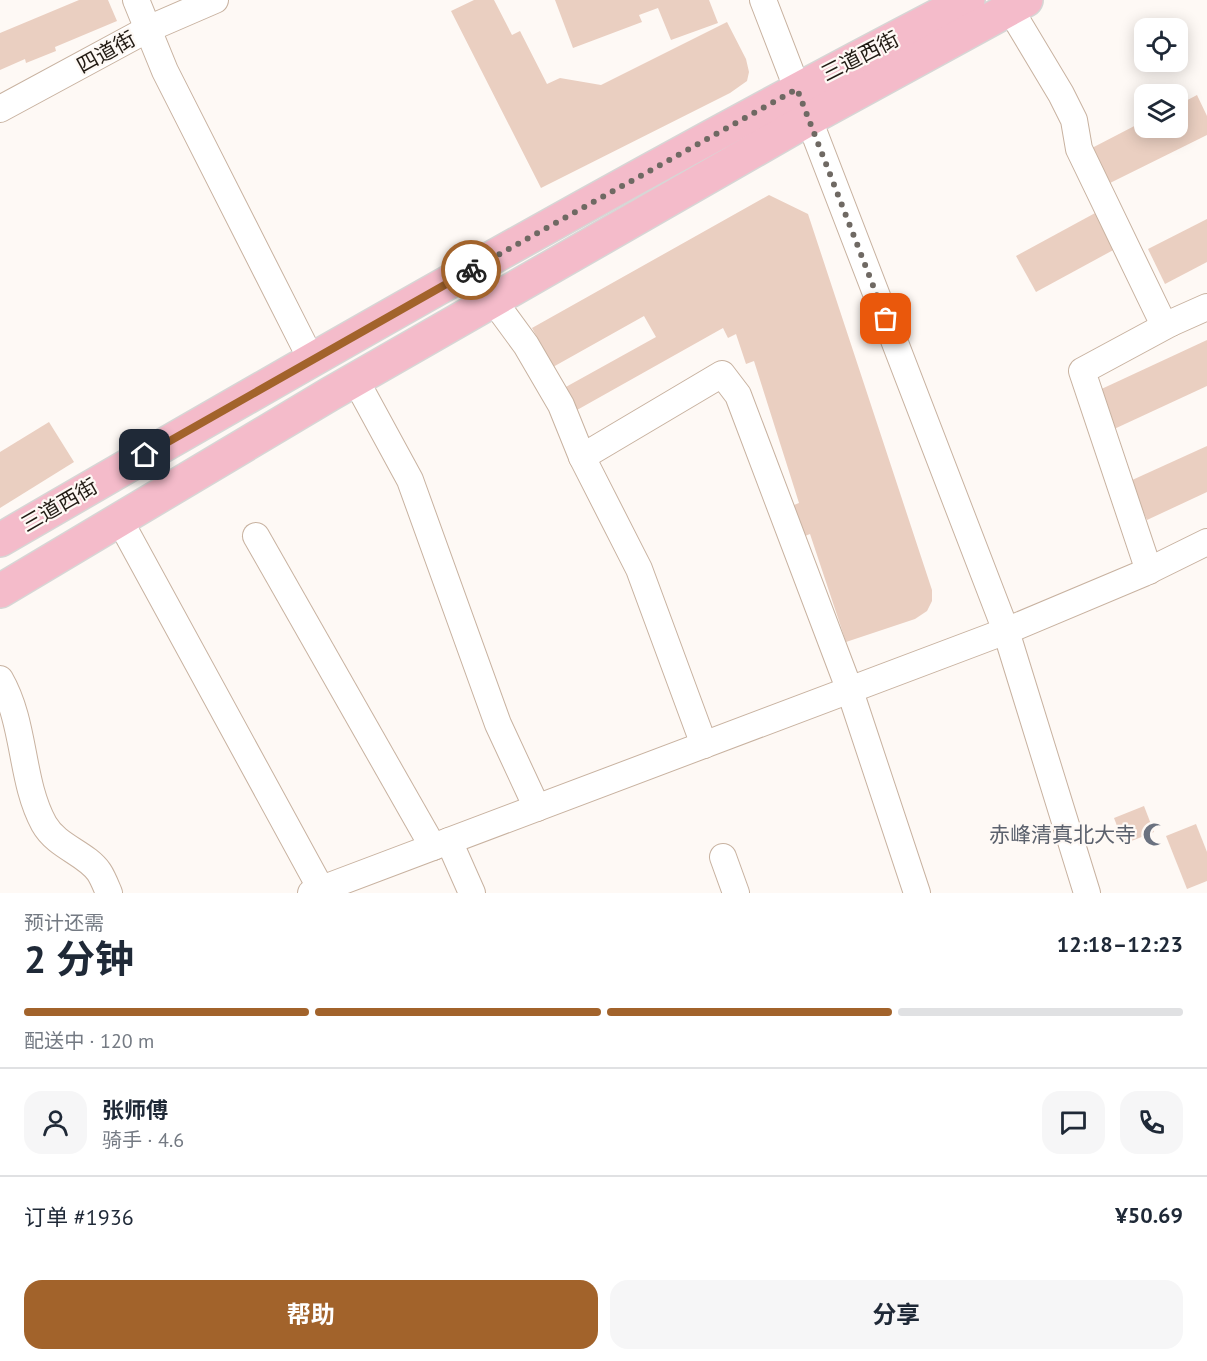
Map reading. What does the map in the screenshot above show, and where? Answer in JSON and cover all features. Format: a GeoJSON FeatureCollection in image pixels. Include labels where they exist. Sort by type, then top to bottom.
{"type":"FeatureCollection","features":[{"type":"Feature","properties":{"kind":"main road","name":"三道西街"},"geometry":{"type":"LineString","coordinates":[[0,540],[311,359],[797,89],[968,0]]}},
{"type":"Feature","properties":{"kind":"main road"},"geometry":{"type":"LineString","coordinates":[[0,591],[355,379],[809,119],[1018,5]]}},
{"type":"Feature","properties":{"kind":"street"},"geometry":{"type":"LineString","coordinates":[[136,0],[165,71],[311,359]]}},
{"type":"Feature","properties":{"kind":"street","name":"四道街"},"geometry":{"type":"LineString","coordinates":[[0,109],[148,29],[215,0]]}},
{"type":"Feature","properties":{"kind":"street"},"geometry":{"type":"LineString","coordinates":[[763,0],[1005,631],[1087,893]]}},
{"type":"Feature","properties":{"kind":"street"},"geometry":{"type":"LineString","coordinates":[[1018,5],[1074,120],[1079,149],[1161,319],[1171,323]]}},
{"type":"Feature","properties":{"kind":"street"},"geometry":{"type":"LineString","coordinates":[[493,300],[526,345],[555,395],[582,457],[639,569],[704,745]]}},
{"type":"Feature","properties":{"kind":"street"},"geometry":{"type":"LineString","coordinates":[[1149,571],[1082,371],[1171,323],[1207,308]]}},
{"type":"Feature","properties":{"kind":"street"},"geometry":{"type":"LineString","coordinates":[[582,457],[722,374],[738,395],[850,691],[917,893]]}},
{"type":"Feature","properties":{"kind":"street"},"geometry":{"type":"LineString","coordinates":[[355,379],[410,480],[498,724],[537,808]]}},
{"type":"Feature","properties":{"kind":"street"},"geometry":{"type":"LineString","coordinates":[[119,519],[316,891],[1005,631],[1149,571],[1207,542]]}},
{"type":"Feature","properties":{"kind":"street"},"geometry":{"type":"LineString","coordinates":[[256,536],[472,893]]}},
{"type":"Feature","properties":{"kind":"street"},"geometry":{"type":"LineString","coordinates":[[0,679],[16,713],[27,772],[44,824],[64,847],[98,871],[109,893]]}},
{"type":"Feature","properties":{"kind":"street"},"geometry":{"type":"LineString","coordinates":[[723,857],[736,893]]}},
{"type":"Feature","properties":{"kind":"building"},"geometry":{"type":"Polygon","coordinates":[[[79,0],[108,0],[117,21],[55,47],[56,51],[26,63],[25,59],[0,70],[0,33],[79,0]]]}},
{"type":"Feature","properties":{"kind":"building"},"geometry":{"type":"Polygon","coordinates":[[[474,0],[494,0],[512,35],[520,31],[547,84],[560,78],[601,85],[727,22],[746,59],[749,72],[747,81],[730,93],[541,188],[451,11],[474,0]]]}},
{"type":"Feature","properties":{"kind":"building"},"geometry":{"type":"Polygon","coordinates":[[[555,0],[709,0],[718,23],[671,40],[658,8],[639,15],[642,22],[573,48],[555,0]]]}},
{"type":"Feature","properties":{"kind":"building"},"geometry":{"type":"Polygon","coordinates":[[[1197,95],[1207,116],[1207,135],[1108,184],[1090,149],[1134,126],[1134,138],[1188,138],[1188,100],[1197,95]]]}},
{"type":"Feature","properties":{"kind":"building"},"geometry":{"type":"Polygon","coordinates":[[[769,195],[808,214],[932,590],[932,601],[927,611],[915,619],[846,642],[810,534],[805,536],[794,505],[799,503],[754,361],[746,364],[736,334],[728,338],[723,328],[577,410],[564,388],[656,337],[644,316],[553,367],[532,328],[769,195]]]}},
{"type":"Feature","properties":{"kind":"building"},"geometry":{"type":"Polygon","coordinates":[[[1097,212],[1117,248],[1036,292],[1016,256],[1097,212]]]}},
{"type":"Feature","properties":{"kind":"building"},"geometry":{"type":"Polygon","coordinates":[[[1207,219],[1207,262],[1165,284],[1148,249],[1207,219]]]}},
{"type":"Feature","properties":{"kind":"building"},"geometry":{"type":"Polygon","coordinates":[[[1207,340],[1207,386],[1112,430],[1095,392],[1207,340]]]}},
{"type":"Feature","properties":{"kind":"building"},"geometry":{"type":"Polygon","coordinates":[[[49,422],[74,462],[0,508],[0,452],[49,422]]]}},
{"type":"Feature","properties":{"kind":"building"},"geometry":{"type":"Polygon","coordinates":[[[1207,446],[1207,492],[1147,520],[1130,481],[1207,446]]]}},
{"type":"Feature","properties":{"kind":"building"},"geometry":{"type":"Polygon","coordinates":[[[1144,806],[1154,832],[1124,844],[1114,818],[1144,806]]]}},
{"type":"Feature","properties":{"kind":"building"},"geometry":{"type":"Polygon","coordinates":[[[1196,824],[1207,852],[1207,881],[1187,889],[1166,836],[1196,824]]]}},
{"type":"Feature","properties":{"kind":"way so far"},"geometry":{"type":"LineString","coordinates":[[471,270],[797,89],[886,319]]}},
{"type":"Feature","properties":{"kind":"place","name":"赤峰清真北大寺"},"geometry":{"type":"Point","coordinates":[1154,834]}},
{"type":"Feature","properties":{"kind":"route"},"geometry":{"type":"LineString","coordinates":[[145,455],[471,270]]}}]}
